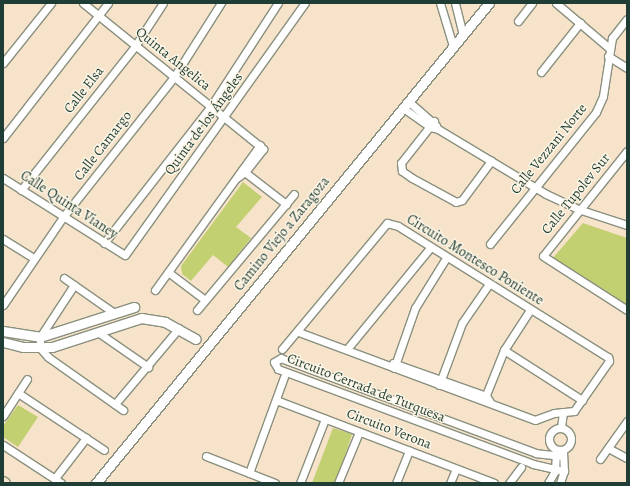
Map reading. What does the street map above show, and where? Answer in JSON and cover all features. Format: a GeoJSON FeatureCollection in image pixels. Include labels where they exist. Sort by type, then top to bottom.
{"type":"FeatureCollection","features":[{"type":"Feature","properties":{"kind":"street"},"geometry":{"type":"LineString","coordinates":[[3,63],[51,3]]}},
{"type":"Feature","properties":{"kind":"street","name":"Quinta Angelica"},"geometry":{"type":"LineString","coordinates":[[83,3],[261,148],[243,170]]}},
{"type":"Feature","properties":{"kind":"street"},"geometry":{"type":"LineString","coordinates":[[3,138],[108,3]]}},
{"type":"Feature","properties":{"kind":"street","name":"Calle Elsa"},"geometry":{"type":"LineString","coordinates":[[21,190],[135,46],[163,3]]}},
{"type":"Feature","properties":{"kind":"street","name":"Calle Camargo"},"geometry":{"type":"LineString","coordinates":[[3,305],[33,258],[63,217],[174,77],[222,3]]}},
{"type":"Feature","properties":{"kind":"street","name":"Quinta de los Ángeles"},"geometry":{"type":"LineString","coordinates":[[104,243],[211,106],[278,3]]}},
{"type":"Feature","properties":{"kind":"street","name":"Quinta de los Ángeles"},"geometry":{"type":"LineString","coordinates":[[121,254],[126,254],[225,118],[305,3]]}},
{"type":"Feature","properties":{"kind":"street"},"geometry":{"type":"LineString","coordinates":[[454,3],[462,34]]}},
{"type":"Feature","properties":{"kind":"street","name":"Camino Viejo a Zaragoza"},"geometry":{"type":"LineString","coordinates":[[96,483],[462,34],[489,3]]}},
{"type":"Feature","properties":{"kind":"street"},"geometry":{"type":"LineString","coordinates":[[518,21],[532,3]]}},
{"type":"Feature","properties":{"kind":"street"},"geometry":{"type":"LineString","coordinates":[[556,3],[609,48]]}},
{"type":"Feature","properties":{"kind":"street"},"geometry":{"type":"LineString","coordinates":[[439,4],[453,46]]}},
{"type":"Feature","properties":{"kind":"street","name":"Calle Vezzani Norte"},"geometry":{"type":"LineString","coordinates":[[490,244],[534,187],[596,112],[603,96],[609,48],[612,38],[627,20]]}},
{"type":"Feature","properties":{"kind":"street"},"geometry":{"type":"LineString","coordinates":[[541,72],[580,23]]}},
{"type":"Feature","properties":{"kind":"street"},"geometry":{"type":"LineString","coordinates":[[608,56],[627,68]]}},
{"type":"Feature","properties":{"kind":"street"},"geometry":{"type":"LineString","coordinates":[[405,105],[438,129],[534,187],[581,210],[627,225]]}},
{"type":"Feature","properties":{"kind":"street"},"geometry":{"type":"LineString","coordinates":[[432,124],[401,167],[412,178],[449,200],[462,200],[491,161]]}},
{"type":"Feature","properties":{"kind":"street","name":"Calle Tupolev Sur"},"geometry":{"type":"LineString","coordinates":[[627,151],[581,210],[544,254],[544,258],[627,310]]}},
{"type":"Feature","properties":{"kind":"street"},"geometry":{"type":"LineString","coordinates":[[154,290],[243,170],[286,204]]}},
{"type":"Feature","properties":{"kind":"street","name":"Calle Quinta Vianey"},"geometry":{"type":"LineString","coordinates":[[3,178],[121,254]]}},
{"type":"Feature","properties":{"kind":"street"},"geometry":{"type":"LineString","coordinates":[[198,310],[294,194]]}},
{"type":"Feature","properties":{"kind":"street","name":"Circuito Montesco Poniente"},"geometry":{"type":"LineString","coordinates":[[282,349],[298,332],[387,223],[398,226],[430,248],[609,358],[609,363],[574,411],[563,412],[535,420],[440,382],[298,332]]}},
{"type":"Feature","properties":{"kind":"street"},"geometry":{"type":"LineString","coordinates":[[4,240],[33,258]]}},
{"type":"Feature","properties":{"kind":"street"},"geometry":{"type":"LineString","coordinates":[[347,349],[430,248]]}},
{"type":"Feature","properties":{"kind":"street"},"geometry":{"type":"LineString","coordinates":[[393,365],[415,308],[446,258]]}},
{"type":"Feature","properties":{"kind":"street"},"geometry":{"type":"LineString","coordinates":[[168,272],[206,300]]}},
{"type":"Feature","properties":{"kind":"street"},"geometry":{"type":"LineString","coordinates":[[64,278],[114,313]]}},
{"type":"Feature","properties":{"kind":"street"},"geometry":{"type":"LineString","coordinates":[[440,382],[462,323],[489,284]]}},
{"type":"Feature","properties":{"kind":"street"},"geometry":{"type":"LineString","coordinates":[[74,285],[40,337],[40,348],[48,357],[123,410]]}},
{"type":"Feature","properties":{"kind":"street"},"geometry":{"type":"LineString","coordinates":[[3,331],[40,337],[134,307]]}},
{"type":"Feature","properties":{"kind":"street"},"geometry":{"type":"LineString","coordinates":[[486,400],[504,350],[530,310]]}},
{"type":"Feature","properties":{"kind":"street"},"geometry":{"type":"LineString","coordinates":[[3,342],[40,348],[100,333],[141,318],[166,322],[196,339]]}},
{"type":"Feature","properties":{"kind":"street"},"geometry":{"type":"LineString","coordinates":[[115,404],[148,367],[179,328]]}},
{"type":"Feature","properties":{"kind":"street"},"geometry":{"type":"LineString","coordinates":[[100,333],[148,367]]}},
{"type":"Feature","properties":{"kind":"street"},"geometry":{"type":"LineString","coordinates":[[504,350],[582,400]]}},
{"type":"Feature","properties":{"kind":"street","name":"Circuito Cerrada de Turquesa"},"geometry":{"type":"LineString","coordinates":[[560,453],[536,453],[281,358],[274,362],[278,368],[476,443],[555,471],[564,471]]}},
{"type":"Feature","properties":{"kind":"street"},"geometry":{"type":"LineString","coordinates":[[249,473],[284,377]]}},
{"type":"Feature","properties":{"kind":"street"},"geometry":{"type":"LineString","coordinates":[[3,416],[27,379]]}},
{"type":"Feature","properties":{"kind":"street"},"geometry":{"type":"LineString","coordinates":[[18,393],[104,450]]}},
{"type":"Feature","properties":{"kind":"street","name":"Circuito Verona"},"geometry":{"type":"LineString","coordinates":[[276,400],[494,483]]}},
{"type":"Feature","properties":{"kind":"street"},"geometry":{"type":"LineString","coordinates":[[561,427],[563,412]]}},
{"type":"Feature","properties":{"kind":"street"},"geometry":{"type":"LineString","coordinates":[[547,416],[552,424],[552,431],[549,440],[560,453],[564,471],[560,483]]}},
{"type":"Feature","properties":{"kind":"street"},"geometry":{"type":"LineString","coordinates":[[300,483],[325,419]]}},
{"type":"Feature","properties":{"kind":"street"},"geometry":{"type":"LineString","coordinates":[[600,459],[627,421]]}},
{"type":"Feature","properties":{"kind":"street"},"geometry":{"type":"LineString","coordinates":[[548,483],[555,471],[560,453],[570,446],[572,438],[568,430],[561,427],[552,431]]}},
{"type":"Feature","properties":{"kind":"street"},"geometry":{"type":"LineString","coordinates":[[338,483],[359,432]]}},
{"type":"Feature","properties":{"kind":"street"},"geometry":{"type":"LineString","coordinates":[[476,443],[480,433]]}},
{"type":"Feature","properties":{"kind":"street"},"geometry":{"type":"LineString","coordinates":[[55,478],[86,438]]}},
{"type":"Feature","properties":{"kind":"street"},"geometry":{"type":"LineString","coordinates":[[3,445],[61,483]]}},
{"type":"Feature","properties":{"kind":"street"},"geometry":{"type":"LineString","coordinates":[[608,448],[627,458]]}},
{"type":"Feature","properties":{"kind":"street"},"geometry":{"type":"LineString","coordinates":[[396,483],[409,451]]}},
{"type":"Feature","properties":{"kind":"street"},"geometry":{"type":"LineString","coordinates":[[206,456],[276,483]]}},
{"type":"Feature","properties":{"kind":"street"},"geometry":{"type":"LineString","coordinates":[[509,483],[521,467]]}},
{"type":"Feature","properties":{"kind":"street"},"geometry":{"type":"LineString","coordinates":[[450,483],[456,469]]}},
{"type":"Feature","properties":{"kind":"green space"},"geometry":{"type":"Polygon","coordinates":[[[243,182],[262,197],[236,227],[251,238],[228,267],[213,255],[191,281],[182,274],[181,266],[243,182]]]}},
{"type":"Feature","properties":{"kind":"green space"},"geometry":{"type":"Polygon","coordinates":[[[583,223],[627,238],[627,307],[552,259],[583,223]]]}},
{"type":"Feature","properties":{"kind":"green space"},"geometry":{"type":"Polygon","coordinates":[[[18,405],[38,417],[18,447],[3,437],[3,426],[18,405]]]}},
{"type":"Feature","properties":{"kind":"green space"},"geometry":{"type":"Polygon","coordinates":[[[333,428],[352,434],[336,483],[312,483],[333,428]]]}}]}
